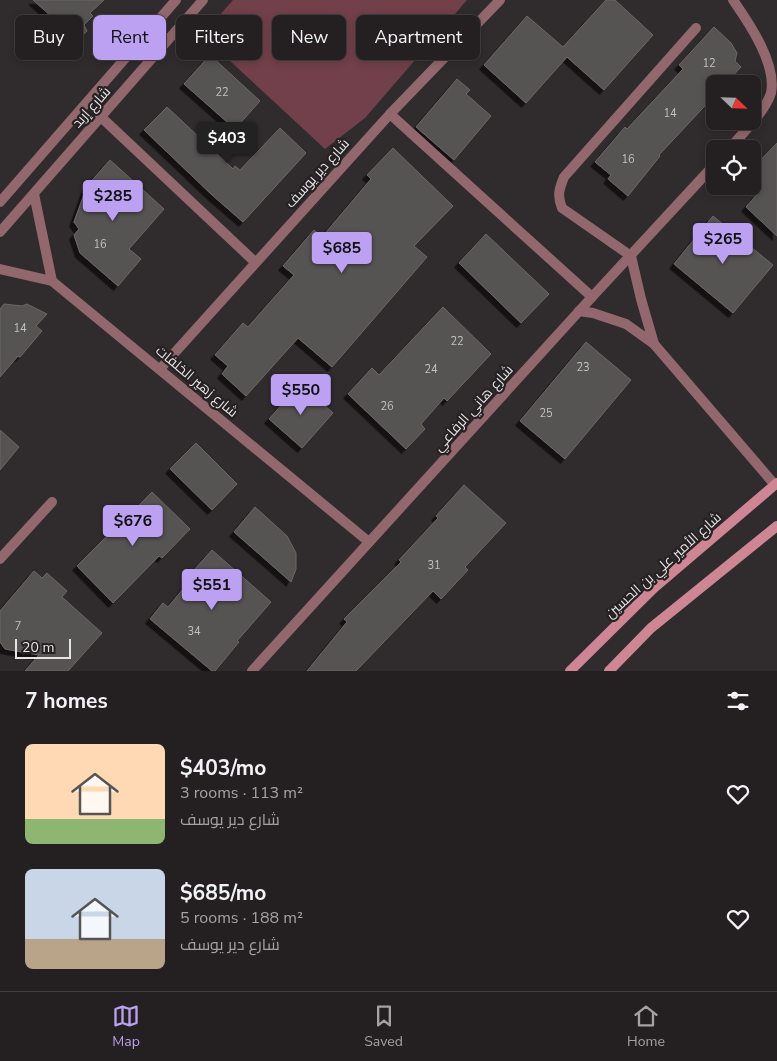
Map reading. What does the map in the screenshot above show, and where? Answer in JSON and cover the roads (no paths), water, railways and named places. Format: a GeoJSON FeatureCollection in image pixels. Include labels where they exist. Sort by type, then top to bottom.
{"type":"FeatureCollection","features":[{"type":"Feature","properties":{"kind":"main road","name":"شارع الأمير علي بن الحسين"},"geometry":{"type":"LineString","coordinates":[[570,671],[654,588],[776,484]]}},
{"type":"Feature","properties":{"kind":"main road"},"geometry":{"type":"LineString","coordinates":[[609,671],[651,628],[777,526]]}},
{"type":"Feature","properties":{"kind":"street"},"geometry":{"type":"LineString","coordinates":[[166,12],[168,0]]}},
{"type":"Feature","properties":{"kind":"street","name":"شارع إربد"},"geometry":{"type":"LineString","coordinates":[[0,202],[176,0]]}},
{"type":"Feature","properties":{"kind":"street","name":"شارع إربد"},"geometry":{"type":"LineString","coordinates":[[0,232],[203,0]]}},
{"type":"Feature","properties":{"kind":"street","name":"شارع دير يوسف"},"geometry":{"type":"LineString","coordinates":[[160,369],[390,114],[500,0]]}},
{"type":"Feature","properties":{"kind":"street"},"geometry":{"type":"LineString","coordinates":[[733,0],[746,18],[766,54],[771,66],[773,81],[771,94],[764,106],[736,140]]}},
{"type":"Feature","properties":{"kind":"street"},"geometry":{"type":"LineString","coordinates":[[654,344],[631,256],[562,208],[559,200],[559,190],[564,177],[696,28]]}},
{"type":"Feature","properties":{"kind":"street"},"geometry":{"type":"LineString","coordinates":[[390,114],[592,297]]}},
{"type":"Feature","properties":{"kind":"street"},"geometry":{"type":"LineString","coordinates":[[101,117],[255,262]]}},
{"type":"Feature","properties":{"kind":"street","name":"شارع هاني الرفاعي"},"geometry":{"type":"LineString","coordinates":[[252,671],[706,174]]}},
{"type":"Feature","properties":{"kind":"street"},"geometry":{"type":"LineString","coordinates":[[34,194],[52,281]]}},
{"type":"Feature","properties":{"kind":"street","name":"شارع زهير الخلفات"},"geometry":{"type":"LineString","coordinates":[[0,269],[52,281],[369,542]]}},
{"type":"Feature","properties":{"kind":"street"},"geometry":{"type":"LineString","coordinates":[[579,311],[593,312],[626,324],[654,344],[776,484]]}},
{"type":"Feature","properties":{"kind":"street"},"geometry":{"type":"LineString","coordinates":[[0,559],[52,502]]}}]}
